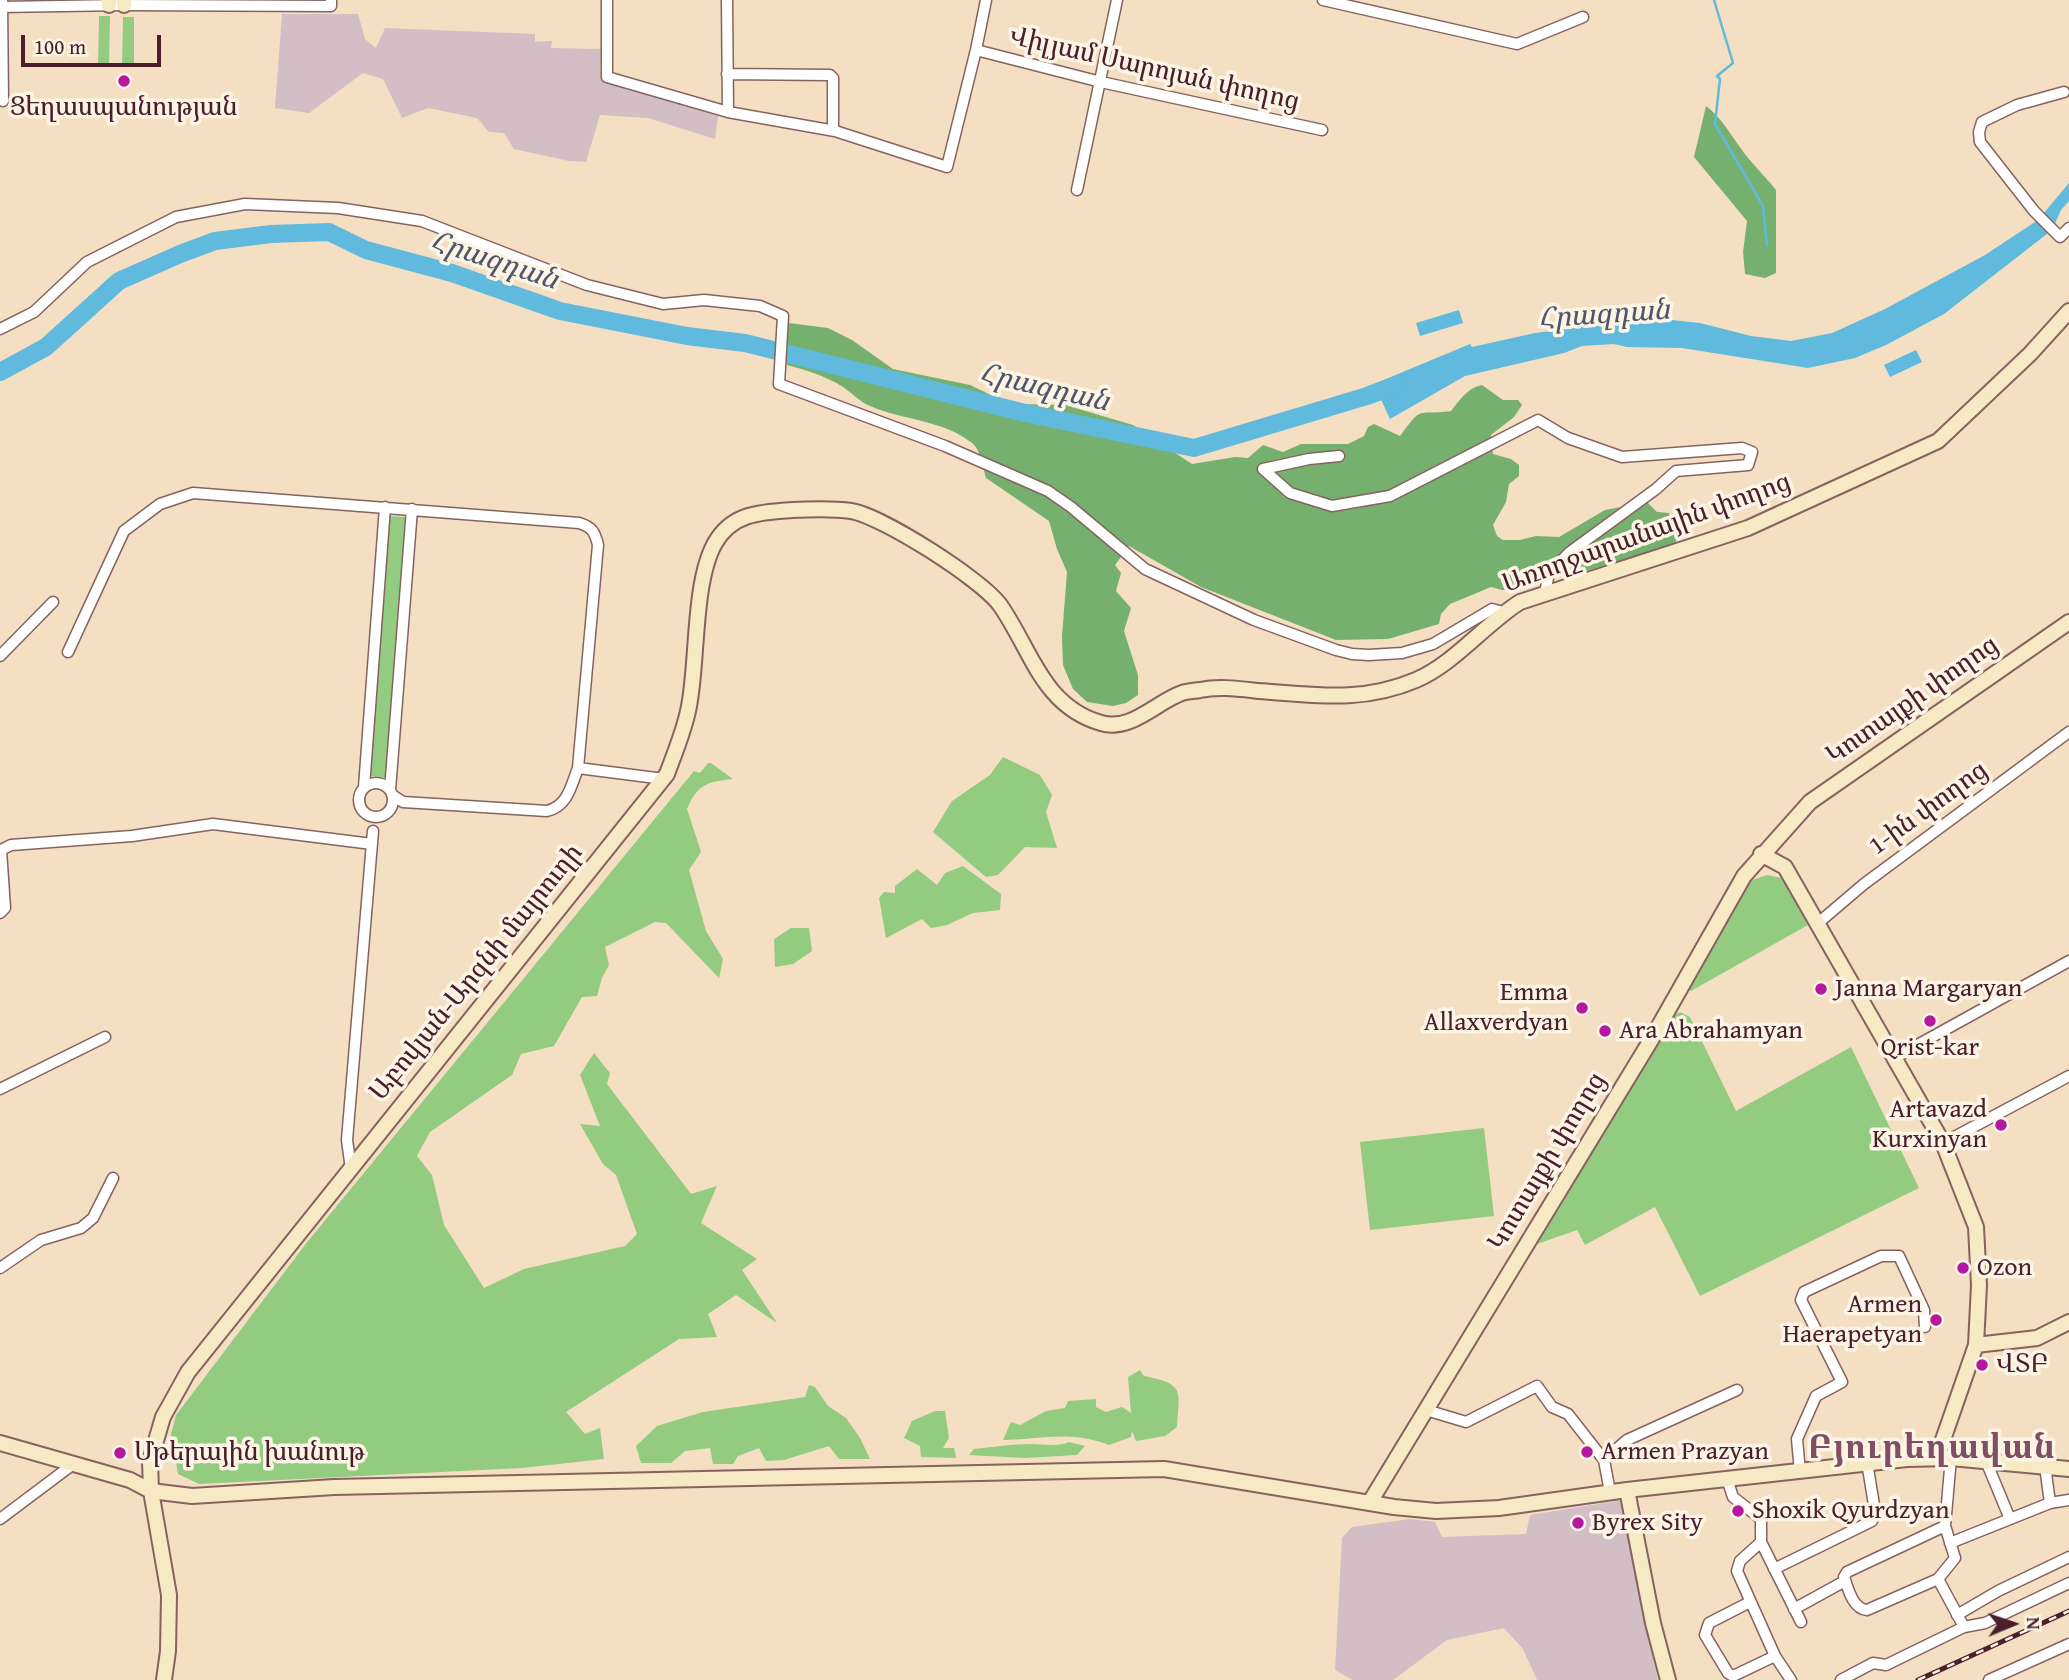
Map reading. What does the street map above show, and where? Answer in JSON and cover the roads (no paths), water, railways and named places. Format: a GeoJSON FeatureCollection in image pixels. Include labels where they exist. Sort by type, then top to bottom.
{"type":"FeatureCollection","features":[{"type":"Feature","properties":{"kind":"street"},"geometry":{"type":"LineString","coordinates":[[607,0],[607,77],[728,112],[833,130],[947,167],[986,0]]}},
{"type":"Feature","properties":{"kind":"street"},"geometry":{"type":"LineString","coordinates":[[727,0],[728,112]]}},
{"type":"Feature","properties":{"kind":"street"},"geometry":{"type":"LineString","coordinates":[[1077,190],[1117,0]]}},
{"type":"Feature","properties":{"kind":"street"},"geometry":{"type":"LineString","coordinates":[[1323,0],[1517,44],[1583,17]]}},
{"type":"Feature","properties":{"kind":"street"},"geometry":{"type":"LineString","coordinates":[[3,101],[1,5],[116,2],[331,3]]}},
{"type":"Feature","properties":{"kind":"street","name":"Վիլյամ Սարոյան փողոց"},"geometry":{"type":"LineString","coordinates":[[976,50],[1101,82],[1322,130]]}},
{"type":"Feature","properties":{"kind":"street"},"geometry":{"type":"LineString","coordinates":[[727,74],[830,75],[835,89],[833,130]]}},
{"type":"Feature","properties":{"kind":"street"},"geometry":{"type":"LineString","coordinates":[[2064,92],[2017,105],[1982,122],[1979,132],[1980,142],[2039,218],[2060,237],[2069,228]]}},
{"type":"Feature","properties":{"kind":"street"},"geometry":{"type":"LineString","coordinates":[[0,329],[34,312],[87,262],[176,217],[245,204],[338,208],[422,221],[587,285],[663,304],[704,300],[760,306],[783,316],[779,384],[944,446],[1048,491],[1145,569],[1254,620],[1336,650],[1369,655],[1402,653],[1433,644],[1492,609],[1503,612]]}},
{"type":"Feature","properties":{"kind":"street","name":"Առողջարանային փողոց"},"geometry":{"type":"LineString","coordinates":[[982,586],[999,605],[1040,677],[1059,699],[1092,719],[1117,725],[1134,719],[1182,693],[1206,688],[1346,697],[1396,687],[1420,679],[1460,650],[1503,612],[1520,602],[1748,528],[1938,441],[2029,354],[2069,311]]}},
{"type":"Feature","properties":{"kind":"street"},"geometry":{"type":"LineString","coordinates":[[1339,456],[1309,459],[1263,469],[1290,493],[1332,506],[1390,496],[1538,421],[1568,438],[1622,457],[1742,449],[1752,452],[1748,464],[1676,471],[1657,489],[1570,552],[1549,573],[1545,593]]}},
{"type":"Feature","properties":{"kind":"street"},"geometry":{"type":"LineString","coordinates":[[68,652],[124,531],[160,504],[193,494],[579,523],[594,530],[598,545],[578,768],[566,800],[556,809],[547,811],[403,802],[391,797],[379,783],[365,787]]}},
{"type":"Feature","properties":{"kind":"street"},"geometry":{"type":"LineString","coordinates":[[385,507],[365,787],[359,798],[363,811],[376,817],[383,815],[391,797],[412,509]]}},
{"type":"Feature","properties":{"kind":"street","name":"Աբովյան-Արզնի մայրուղի"},"geometry":{"type":"LineString","coordinates":[[164,1680],[168,1651],[169,1595],[151,1491],[150,1461],[163,1417],[188,1372],[664,779],[689,708],[706,565],[716,542],[730,524],[753,513],[818,509],[853,511],[882,522],[982,586]]}},
{"type":"Feature","properties":{"kind":"street"},"geometry":{"type":"LineString","coordinates":[[0,656],[53,602]]}},
{"type":"Feature","properties":{"kind":"street","name":"Կոտայքի փողոց"},"geometry":{"type":"LineString","coordinates":[[1370,1502],[1651,1040],[1744,876],[1810,802],[2069,622]]}},
{"type":"Feature","properties":{"kind":"street","name":"1-ին փողոց"},"geometry":{"type":"LineString","coordinates":[[1817,924],[1864,884],[2069,732]]}},
{"type":"Feature","properties":{"kind":"street"},"geometry":{"type":"LineString","coordinates":[[578,768],[664,779]]}},
{"type":"Feature","properties":{"kind":"street"},"geometry":{"type":"LineString","coordinates":[[0,913],[5,908],[1,850],[11,845],[132,836],[213,824],[372,844]]}},
{"type":"Feature","properties":{"kind":"street"},"geometry":{"type":"LineString","coordinates":[[351,1169],[347,1140],[373,831]]}},
{"type":"Feature","properties":{"kind":"street"},"geometry":{"type":"LineString","coordinates":[[1762,854],[1785,867],[1943,1143],[1976,1227],[1979,1285],[1976,1345],[1944,1457],[1945,1526],[1955,1558],[1938,1579],[1867,1610],[1856,1606],[1845,1581],[1847,1572],[1945,1526]]}},
{"type":"Feature","properties":{"kind":"street"},"geometry":{"type":"LineString","coordinates":[[1894,1058],[2069,961]]}},
{"type":"Feature","properties":{"kind":"street"},"geometry":{"type":"LineString","coordinates":[[0,1089],[105,1037]]}},
{"type":"Feature","properties":{"kind":"street"},"geometry":{"type":"LineString","coordinates":[[1943,1143],[2069,1076]]}},
{"type":"Feature","properties":{"kind":"street"},"geometry":{"type":"LineString","coordinates":[[0,1268],[41,1240],[81,1228],[93,1219],[113,1178]]}},
{"type":"Feature","properties":{"kind":"street"},"geometry":{"type":"LineString","coordinates":[[1800,1472],[1797,1439],[1816,1396],[1842,1382],[1801,1300],[1804,1292],[1881,1256],[1899,1256],[1924,1310],[1925,1327]]}},
{"type":"Feature","properties":{"kind":"street"},"geometry":{"type":"LineString","coordinates":[[1976,1345],[2037,1338],[2069,1322]]}},
{"type":"Feature","properties":{"kind":"street"},"geometry":{"type":"LineString","coordinates":[[1426,1410],[1466,1422],[1537,1386],[1552,1407],[1568,1414],[1604,1460],[1610,1492]]}},
{"type":"Feature","properties":{"kind":"street"},"geometry":{"type":"LineString","coordinates":[[1604,1460],[1627,1440],[1737,1390]]}},
{"type":"Feature","properties":{"kind":"street"},"geometry":{"type":"LineString","coordinates":[[0,1443],[130,1480],[151,1491],[192,1496],[348,1487],[1164,1469],[1395,1507],[1457,1511],[1867,1462],[1944,1457],[2069,1469]]}},
{"type":"Feature","properties":{"kind":"street"},"geometry":{"type":"LineString","coordinates":[[1986,1461],[2010,1519]]}},
{"type":"Feature","properties":{"kind":"street"},"geometry":{"type":"LineString","coordinates":[[1774,1569],[1872,1521],[1875,1511],[1867,1462]]}},
{"type":"Feature","properties":{"kind":"street"},"geometry":{"type":"LineString","coordinates":[[0,1520],[72,1465]]}},
{"type":"Feature","properties":{"kind":"street"},"geometry":{"type":"LineString","coordinates":[[2045,1466],[2050,1503]]}},
{"type":"Feature","properties":{"kind":"street"},"geometry":{"type":"LineString","coordinates":[[1727,1479],[1733,1497],[1760,1519],[1760,1542],[1801,1622]]}},
{"type":"Feature","properties":{"kind":"street"},"geometry":{"type":"LineString","coordinates":[[1628,1490],[1653,1623],[1668,1680]]}},
{"type":"Feature","properties":{"kind":"street"},"geometry":{"type":"LineString","coordinates":[[1950,1543],[2050,1503],[2069,1500]]}},
{"type":"Feature","properties":{"kind":"street"},"geometry":{"type":"LineString","coordinates":[[1760,1542],[1737,1565],[1737,1571],[1775,1656],[1791,1680]]}},
{"type":"Feature","properties":{"kind":"street"},"geometry":{"type":"LineString","coordinates":[[1957,1615],[1998,1591],[2069,1558]]}},
{"type":"Feature","properties":{"kind":"street"},"geometry":{"type":"LineString","coordinates":[[1938,1579],[1964,1627]]}},
{"type":"Feature","properties":{"kind":"street"},"geometry":{"type":"LineString","coordinates":[[1794,1609],[1845,1581]]}},
{"type":"Feature","properties":{"kind":"street"},"geometry":{"type":"LineString","coordinates":[[1841,1680],[1873,1663],[1886,1665],[1964,1627],[1985,1623],[2069,1583]]}},
{"type":"Feature","properties":{"kind":"street"},"geometry":{"type":"LineString","coordinates":[[1750,1602],[1709,1623],[1705,1635],[1728,1673],[1733,1676],[1775,1656]]}},
{"type":"Feature","properties":{"kind":"street"},"geometry":{"type":"LineString","coordinates":[[1989,1680],[2069,1644]]}},
{"type":"Feature","properties":{"kind":"water"},"geometry":{"type":"Polygon","coordinates":[[[2069,183],[2069,201],[2061,210],[2052,230],[1944,314],[1855,358],[1808,368],[1682,348],[1627,347],[1614,344],[1582,346],[1564,353],[1465,376],[1390,419],[1374,384],[1470,344],[1472,347],[1535,333],[1606,324],[1619,318],[1636,316],[1700,323],[1751,336],[1791,341],[1832,333],[1885,309],[1985,255],[2038,220],[2069,183]]]}},
{"type":"Feature","properties":{"kind":"water"},"geometry":{"type":"Polygon","coordinates":[[[1459,310],[1463,323],[1420,336],[1416,323],[1459,310]]]}},
{"type":"Feature","properties":{"kind":"water"},"geometry":{"type":"Polygon","coordinates":[[[1916,350],[1922,362],[1890,377],[1884,365],[1916,350]]]}},
{"type":"Feature","properties":{"kind":"waterway"},"geometry":{"type":"LineString","coordinates":[[1714,0],[1733,63],[1717,76],[1720,79],[1715,124],[1763,206],[1767,246]]}},
{"type":"Feature","properties":{"kind":"waterway","name":"Հրազդան"},"geometry":{"type":"LineString","coordinates":[[0,372],[46,347],[119,281],[180,254],[215,241],[271,234],[329,232],[366,250],[452,273],[560,311],[687,336],[745,343],[1025,413],[1194,448],[1399,384]]}},
{"type":"Feature","properties":{"kind":"railway"},"geometry":{"type":"LineString","coordinates":[[1918,1680],[2069,1611]]}},
{"type":"Feature","properties":{"kind":"place","name":"Ցեղասպանության"},"geometry":{"type":"Point","coordinates":[124,81]}},
{"type":"Feature","properties":{"kind":"place","name":"Janna Margaryan"},"geometry":{"type":"Point","coordinates":[1821,989]}},
{"type":"Feature","properties":{"kind":"place","name":"Emma Allaxverdyan"},"geometry":{"type":"Point","coordinates":[1582,1008]}},
{"type":"Feature","properties":{"kind":"place","name":"Qrist-kar"},"geometry":{"type":"Point","coordinates":[1930,1021]}},
{"type":"Feature","properties":{"kind":"place","name":"Ara Abrahamyan"},"geometry":{"type":"Point","coordinates":[1605,1031]}},
{"type":"Feature","properties":{"kind":"place","name":"Artavazd Kurxinyan"},"geometry":{"type":"Point","coordinates":[2001,1125]}},
{"type":"Feature","properties":{"kind":"place","name":"Ozon"},"geometry":{"type":"Point","coordinates":[1963,1268]}},
{"type":"Feature","properties":{"kind":"place","name":"Armen Haerapetyan"},"geometry":{"type":"Point","coordinates":[1936,1320]}},
{"type":"Feature","properties":{"kind":"place","name":"ՎՏԲ"},"geometry":{"type":"Point","coordinates":[1982,1365]}},
{"type":"Feature","properties":{"kind":"place","name":"Armen Prazyan"},"geometry":{"type":"Point","coordinates":[1587,1452]}},
{"type":"Feature","properties":{"kind":"place","name":"Մթերային խանութ"},"geometry":{"type":"Point","coordinates":[120,1453]}},
{"type":"Feature","properties":{"kind":"place","name":"Shoxik Qyurdzyan"},"geometry":{"type":"Point","coordinates":[1738,1511]}},
{"type":"Feature","properties":{"kind":"place","name":"Byrex Sity"},"geometry":{"type":"Point","coordinates":[1578,1523]}},
{"type":"Feature","properties":{"kind":"district","name":"Բյուրեղավան"},"geometry":{"type":"Point","coordinates":[1932,1450]}}]}
